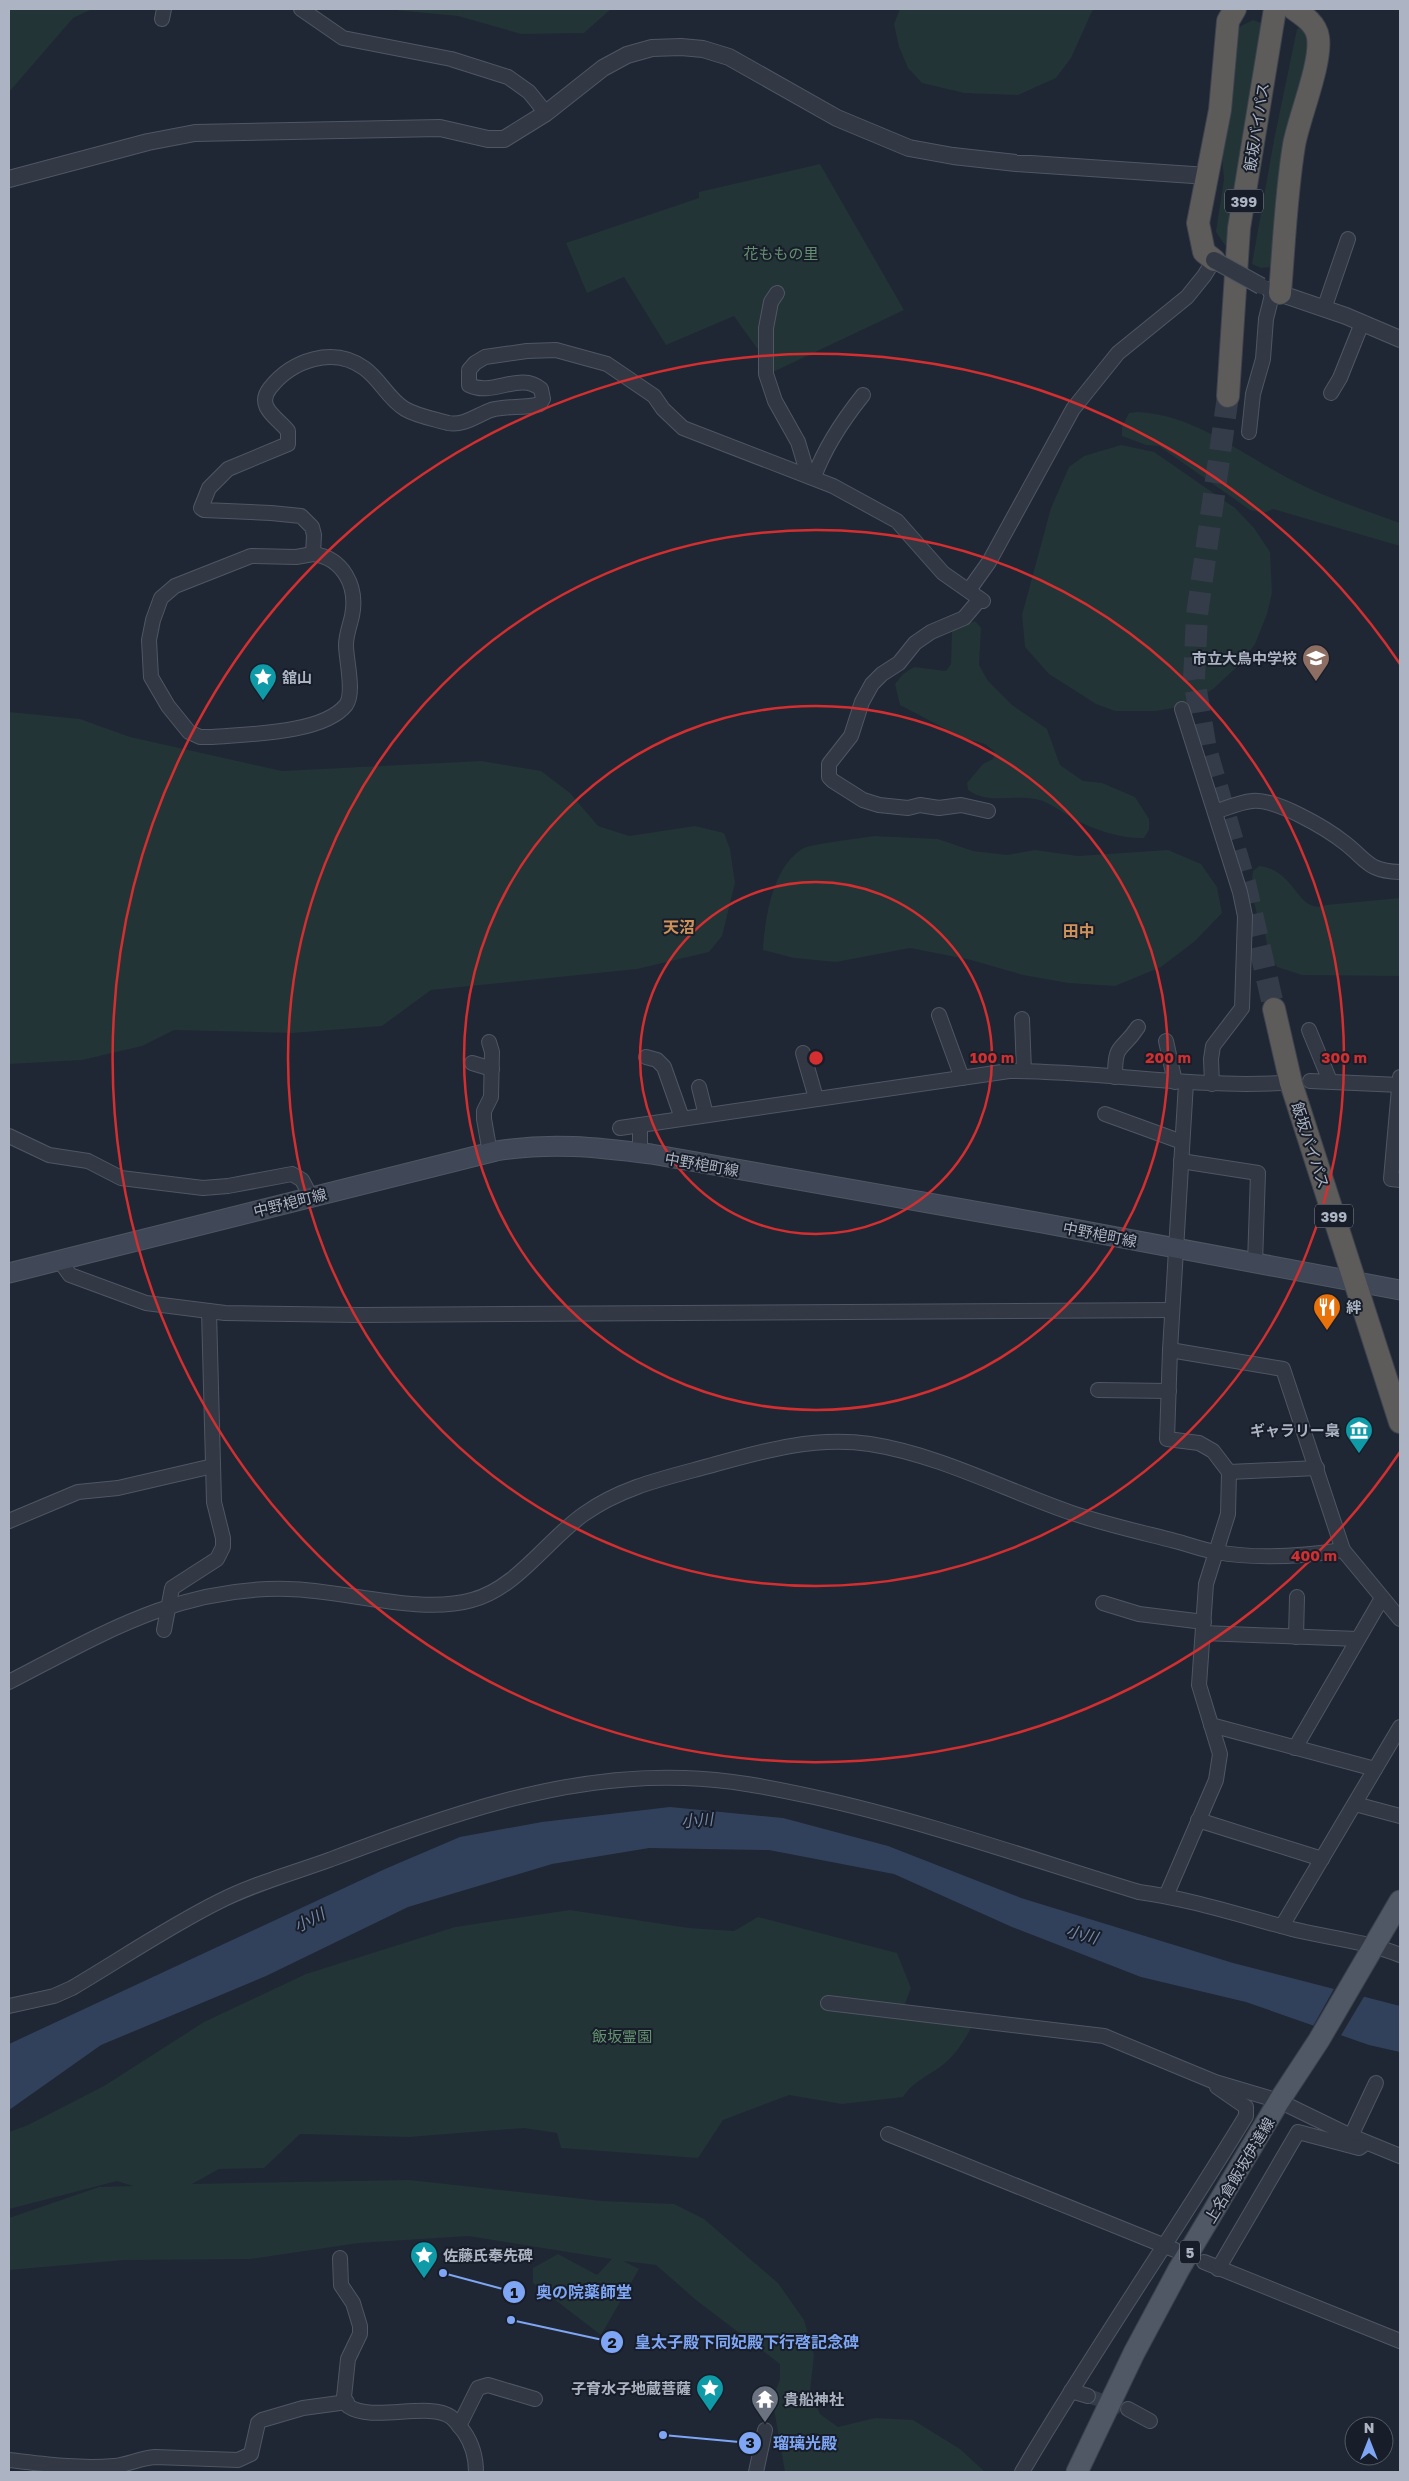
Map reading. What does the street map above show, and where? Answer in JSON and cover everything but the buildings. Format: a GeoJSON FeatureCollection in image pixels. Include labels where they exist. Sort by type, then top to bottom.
{"type":"FeatureCollection","features":[{"type":"Feature","properties":{"kind":"highway"},"geometry":{"type":"LineString","coordinates":[[1214,260],[1204,252],[1198,222],[1220,110],[1228,22],[1235,9]]}},
{"type":"Feature","properties":{"kind":"highway","name":"飯坂バイパス"},"geometry":{"type":"LineString","coordinates":[[1228,396],[1240,228],[1275,9]]}},
{"type":"Feature","properties":{"kind":"highway"},"geometry":{"type":"LineString","coordinates":[[1271,290],[1295,142],[1318,48],[1316,30],[1306,17],[1294,9]]}},
{"type":"Feature","properties":{"kind":"highway","name":"飯坂バイパス"},"geometry":{"type":"LineString","coordinates":[[1274,1009],[1291,1083],[1400,1422]]}},
{"type":"Feature","properties":{"kind":"main road","name":"中野梍町線"},"geometry":{"type":"LineString","coordinates":[[9,1272],[490,1153],[523,1146],[556,1144],[589,1146],[640,1153],[1400,1290]]}},
{"type":"Feature","properties":{"kind":"main road","name":"上名倉飯坂伊達線"},"geometry":{"type":"LineString","coordinates":[[1077,2472],[1134,2353],[1179,2268],[1279,2101],[1319,2040],[1400,1901]]}},
{"type":"Feature","properties":{"kind":"street"},"geometry":{"type":"LineString","coordinates":[[301,9],[343,38],[451,59],[508,77],[529,92],[546,113]]}},
{"type":"Feature","properties":{"kind":"street"},"geometry":{"type":"LineString","coordinates":[[9,179],[148,142],[195,133],[430,128],[488,139],[504,139],[546,113],[603,68],[627,55],[652,48],[681,47],[703,49],[729,57],[837,118],[909,148],[953,156],[1016,163],[1208,176]]}},
{"type":"Feature","properties":{"kind":"street"},"geometry":{"type":"LineString","coordinates":[[1324,309],[1348,239]]}},
{"type":"Feature","properties":{"kind":"street"},"geometry":{"type":"LineString","coordinates":[[969,590],[989,562],[1073,409],[1118,353],[1187,296],[1214,260],[1271,290],[1400,339]]}},
{"type":"Feature","properties":{"kind":"street"},"geometry":{"type":"LineString","coordinates":[[1249,432],[1253,394],[1262,359],[1271,290]]}},
{"type":"Feature","properties":{"kind":"street"},"geometry":{"type":"LineString","coordinates":[[776,293],[771,302],[766,328],[766,374],[775,401],[798,442],[811,476]]}},
{"type":"Feature","properties":{"kind":"street"},"geometry":{"type":"LineString","coordinates":[[1331,393],[1340,378],[1362,323]]}},
{"type":"Feature","properties":{"kind":"street"},"geometry":{"type":"LineString","coordinates":[[313,554],[312,527],[301,516],[204,510],[201,508],[209,488],[228,468],[288,444],[288,431],[267,410],[265,396],[268,390],[289,368],[318,358],[334,357],[349,361],[364,368],[404,409],[458,424],[491,410],[540,404],[544,399],[542,390],[532,383],[521,382],[484,390],[478,390],[469,385],[470,370],[475,363],[492,356],[527,351],[556,350],[607,364],[654,396],[663,409],[683,428],[811,476],[897,521],[943,573],[982,600],[964,618],[931,632],[915,643],[898,663],[872,684],[862,702],[851,736],[832,760],[828,770],[829,777],[833,781],[871,804],[901,808],[920,805],[939,808],[961,805],[988,810]]}},
{"type":"Feature","properties":{"kind":"street"},"geometry":{"type":"LineString","coordinates":[[811,476],[849,412],[863,395]]}},
{"type":"Feature","properties":{"kind":"street"},"geometry":{"type":"LineString","coordinates":[[313,554],[324,555],[344,570],[352,588],[353,613],[346,639],[351,695],[346,705],[332,716],[312,725],[295,728],[212,737],[200,737],[189,732],[157,689],[150,670],[149,640],[153,620],[161,598],[175,586],[251,556],[296,557],[313,554]]}},
{"type":"Feature","properties":{"kind":"street"},"geometry":{"type":"LineString","coordinates":[[1182,709],[1240,892],[1245,916],[1242,1008],[1213,1046],[1210,1059],[1212,1084]]}},
{"type":"Feature","properties":{"kind":"street"},"geometry":{"type":"LineString","coordinates":[[1215,812],[1252,801],[1271,802],[1344,842],[1372,868],[1382,871],[1400,872]]}},
{"type":"Feature","properties":{"kind":"street"},"geometry":{"type":"LineString","coordinates":[[939,1014],[962,1078]]}},
{"type":"Feature","properties":{"kind":"street"},"geometry":{"type":"LineString","coordinates":[[1022,1019],[1024,1071]]}},
{"type":"Feature","properties":{"kind":"street"},"geometry":{"type":"LineString","coordinates":[[1116,1077],[1116,1053],[1120,1046],[1128,1042],[1138,1027]]}},
{"type":"Feature","properties":{"kind":"street"},"geometry":{"type":"LineString","coordinates":[[1309,1030],[1330,1081]]}},
{"type":"Feature","properties":{"kind":"street"},"geometry":{"type":"LineString","coordinates":[[1166,1041],[1180,1083],[1182,1142],[1172,1310],[1167,1439],[1199,1443],[1213,1451],[1229,1472],[1228,1514],[1206,1584],[1199,1685],[1220,1754],[1219,1767],[1166,1896]]}},
{"type":"Feature","properties":{"kind":"street"},"geometry":{"type":"LineString","coordinates":[[490,1042],[492,1052],[491,1097],[484,1111],[490,1153]]}},
{"type":"Feature","properties":{"kind":"street"},"geometry":{"type":"LineString","coordinates":[[803,1053],[816,1098]]}},
{"type":"Feature","properties":{"kind":"street"},"geometry":{"type":"LineString","coordinates":[[646,1057],[656,1060],[664,1067],[682,1118]]}},
{"type":"Feature","properties":{"kind":"street"},"geometry":{"type":"LineString","coordinates":[[472,1063],[492,1069]]}},
{"type":"Feature","properties":{"kind":"street"},"geometry":{"type":"LineString","coordinates":[[620,1128],[816,1098],[1024,1071],[1180,1083],[1281,1083]]}},
{"type":"Feature","properties":{"kind":"street"},"geometry":{"type":"LineString","coordinates":[[1310,1082],[1400,1082],[1391,1179],[1400,1180]]}},
{"type":"Feature","properties":{"kind":"street"},"geometry":{"type":"LineString","coordinates":[[699,1087],[706,1115]]}},
{"type":"Feature","properties":{"kind":"street"},"geometry":{"type":"LineString","coordinates":[[1105,1114],[1182,1142]]}},
{"type":"Feature","properties":{"kind":"street"},"geometry":{"type":"LineString","coordinates":[[640,1125],[640,1153]]}},
{"type":"Feature","properties":{"kind":"street"},"geometry":{"type":"LineString","coordinates":[[9,1136],[49,1155],[88,1161],[121,1178],[203,1188],[292,1174],[302,1180],[311,1197]]}},
{"type":"Feature","properties":{"kind":"street"},"geometry":{"type":"LineString","coordinates":[[1181,1160],[1258,1173],[1255,1263]]}},
{"type":"Feature","properties":{"kind":"street"},"geometry":{"type":"LineString","coordinates":[[60,1260],[70,1274],[146,1303],[243,1314],[1172,1310]]}},
{"type":"Feature","properties":{"kind":"street"},"geometry":{"type":"LineString","coordinates":[[164,1630],[172,1588],[217,1558],[222,1552],[224,1538],[214,1502],[209,1311]]}},
{"type":"Feature","properties":{"kind":"street"},"geometry":{"type":"LineString","coordinates":[[1170,1350],[1283,1369],[1343,1550],[1400,1619]]}},
{"type":"Feature","properties":{"kind":"street"},"geometry":{"type":"LineString","coordinates":[[1098,1390],[1169,1391]]}},
{"type":"Feature","properties":{"kind":"street"},"geometry":{"type":"LineString","coordinates":[[9,1682],[121,1624],[168,1605],[197,1597],[259,1588],[329,1592],[436,1605],[474,1600],[491,1592],[520,1571],[582,1515],[617,1494],[643,1483],[754,1453],[785,1446],[820,1442],[869,1444],[903,1451],[940,1462],[1072,1513],[1216,1552],[1288,1555],[1343,1550]]}},
{"type":"Feature","properties":{"kind":"street"},"geometry":{"type":"LineString","coordinates":[[9,1520],[78,1492],[118,1488],[213,1466]]}},
{"type":"Feature","properties":{"kind":"street"},"geometry":{"type":"LineString","coordinates":[[1229,1472],[1317,1468]]}},
{"type":"Feature","properties":{"kind":"street"},"geometry":{"type":"LineString","coordinates":[[1296,1637],[1297,1597]]}},
{"type":"Feature","properties":{"kind":"street"},"geometry":{"type":"LineString","coordinates":[[1295,1748],[1382,1598]]}},
{"type":"Feature","properties":{"kind":"street"},"geometry":{"type":"LineString","coordinates":[[1103,1603],[1139,1614],[1203,1627],[1296,1637],[1358,1639]]}},
{"type":"Feature","properties":{"kind":"street"},"geometry":{"type":"LineString","coordinates":[[1211,1726],[1375,1769]]}},
{"type":"Feature","properties":{"kind":"street"},"geometry":{"type":"LineString","coordinates":[[1282,1926],[1400,1727]]}},
{"type":"Feature","properties":{"kind":"street"},"geometry":{"type":"LineString","coordinates":[[9,2006],[30,2003],[63,1992],[221,1900],[255,1887],[480,1808],[553,1788],[614,1780],[686,1778],[727,1781],[795,1793],[910,1821],[1140,1892],[1166,1896],[1372,1951],[1400,1955]]}},
{"type":"Feature","properties":{"kind":"street"},"geometry":{"type":"LineString","coordinates":[[1354,1804],[1400,1816]]}},
{"type":"Feature","properties":{"kind":"street"},"geometry":{"type":"LineString","coordinates":[[1198,1820],[1322,1859]]}},
{"type":"Feature","properties":{"kind":"street"},"geometry":{"type":"LineString","coordinates":[[828,2003],[1094,2033],[1215,2082],[1279,2101],[1351,2136],[1400,2156]]}},
{"type":"Feature","properties":{"kind":"street"},"geometry":{"type":"LineString","coordinates":[[1022,2472],[1071,2390],[1170,2248],[1246,2116],[1246,2107],[1218,2089],[1215,2082]]}},
{"type":"Feature","properties":{"kind":"street"},"geometry":{"type":"LineString","coordinates":[[1351,2136],[1376,2084]]}},
{"type":"Feature","properties":{"kind":"street"},"geometry":{"type":"LineString","coordinates":[[1218,2268],[1298,2132],[1359,2148],[1367,2143]]}},
{"type":"Feature","properties":{"kind":"street"},"geometry":{"type":"LineString","coordinates":[[888,2134],[1170,2248]]}},
{"type":"Feature","properties":{"kind":"street"},"geometry":{"type":"LineString","coordinates":[[340,2258],[341,2285],[353,2302],[360,2326],[360,2334],[348,2359],[344,2397],[347,2402],[353,2409],[362,2412],[441,2413],[451,2417],[459,2426],[475,2453],[476,2472]]}},
{"type":"Feature","properties":{"kind":"street"},"geometry":{"type":"LineString","coordinates":[[1204,2262],[1400,2341]]}},
{"type":"Feature","properties":{"kind":"street"},"geometry":{"type":"LineString","coordinates":[[459,2426],[475,2393],[481,2386],[536,2398]]}},
{"type":"Feature","properties":{"kind":"street"},"geometry":{"type":"LineString","coordinates":[[1071,2390],[1088,2396]]}},
{"type":"Feature","properties":{"kind":"street"},"geometry":{"type":"LineString","coordinates":[[9,2460],[69,2467],[125,2465],[144,2458],[155,2457],[238,2460],[251,2454],[258,2423],[262,2420],[303,2408],[347,2402]]}},
{"type":"Feature","properties":{"kind":"street"},"geometry":{"type":"LineString","coordinates":[[1128,2410],[1150,2421]]}},
{"type":"Feature","properties":{"kind":"street"},"geometry":{"type":"LineString","coordinates":[[756,2472],[765,2430]]}},
{"type":"Feature","properties":{"kind":"green space"},"geometry":{"type":"Polygon","coordinates":[[[9,9],[92,9],[73,18],[9,92],[9,9]]]}},
{"type":"Feature","properties":{"kind":"green space"},"geometry":{"type":"Polygon","coordinates":[[[385,9],[611,9],[584,33],[521,34],[458,16],[385,9]]]}},
{"type":"Feature","properties":{"kind":"green space"},"geometry":{"type":"Polygon","coordinates":[[[900,9],[1093,9],[1071,58],[1056,78],[1018,95],[964,93],[922,83],[908,68],[899,47],[894,24],[900,9]]]}},
{"type":"Feature","properties":{"kind":"green space"},"geometry":{"type":"Polygon","coordinates":[[[1253,20],[1266,25],[1228,246],[1225,245],[1216,232],[1224,180],[1222,156],[1235,34],[1241,26],[1253,20]]]}},
{"type":"Feature","properties":{"kind":"green space"},"geometry":{"type":"Polygon","coordinates":[[[1300,28],[1313,38],[1284,158],[1271,267],[1261,268],[1252,264],[1274,140],[1297,29],[1300,28]]]}},
{"type":"Feature","properties":{"kind":"green space","name":"花ももの里"},"geometry":{"type":"Polygon","coordinates":[[[820,164],[904,310],[773,372],[734,316],[666,345],[624,277],[587,293],[566,243],[699,198],[699,192],[820,164]]]}},
{"type":"Feature","properties":{"kind":"green space"},"geometry":{"type":"Polygon","coordinates":[[[1138,412],[1161,415],[1182,421],[1224,441],[1304,486],[1400,523],[1400,546],[1273,509],[1264,513],[1250,510],[1159,446],[1146,445],[1122,436],[1122,427],[1129,413],[1138,412]]]}},
{"type":"Feature","properties":{"kind":"green space"},"geometry":{"type":"Polygon","coordinates":[[[1121,445],[1154,452],[1235,508],[1254,528],[1270,552],[1272,593],[1267,614],[1255,644],[1241,663],[1213,689],[1184,706],[1156,711],[1115,711],[1096,704],[1049,674],[1025,647],[1022,615],[1051,508],[1069,467],[1084,456],[1121,445]]]}},
{"type":"Feature","properties":{"kind":"green space"},"geometry":{"type":"Polygon","coordinates":[[[975,621],[981,628],[979,665],[988,681],[1012,705],[1047,729],[1060,765],[1083,781],[1102,783],[1135,797],[1149,819],[1149,830],[1144,838],[1121,836],[1098,830],[1079,822],[1043,801],[976,795],[968,790],[967,783],[983,764],[993,759],[995,752],[985,744],[963,738],[900,705],[895,684],[903,674],[914,667],[946,671],[951,664],[952,631],[975,621]]]}},
{"type":"Feature","properties":{"kind":"green space"},"geometry":{"type":"Polygon","coordinates":[[[9,712],[80,719],[130,737],[282,771],[481,761],[541,771],[570,793],[598,826],[629,836],[695,826],[724,833],[730,849],[735,883],[722,936],[709,952],[637,969],[431,990],[382,1026],[292,1033],[174,1030],[142,1046],[82,1060],[9,1064],[9,712]]]}},
{"type":"Feature","properties":{"kind":"green space"},"geometry":{"type":"Polygon","coordinates":[[[874,836],[938,839],[973,851],[1007,855],[1035,850],[1078,856],[1168,850],[1201,864],[1217,887],[1222,913],[1195,941],[1161,967],[1115,986],[1068,983],[1023,975],[971,960],[910,948],[836,962],[794,958],[763,950],[768,909],[772,895],[777,881],[792,857],[807,847],[874,836]]]}},
{"type":"Feature","properties":{"kind":"green space"},"geometry":{"type":"Polygon","coordinates":[[[1259,866],[1272,869],[1281,875],[1302,899],[1316,907],[1400,898],[1400,976],[1302,975],[1277,967],[1268,950],[1264,929],[1258,919],[1251,889],[1253,871],[1259,866]]]}},
{"type":"Feature","properties":{"kind":"green space","name":"飯坂霊園"},"geometry":{"type":"Polygon","coordinates":[[[570,1910],[689,1928],[734,1931],[758,1917],[897,1953],[911,1988],[904,2006],[977,2014],[968,2034],[955,2053],[940,2067],[912,2086],[903,2097],[842,2104],[789,2095],[723,2120],[698,2158],[561,2148],[557,2133],[524,2128],[409,2137],[300,2134],[264,2168],[219,2169],[192,2184],[409,2180],[602,2201],[674,2204],[704,2219],[778,2283],[804,2320],[814,2355],[810,2391],[820,2414],[838,2427],[875,2418],[913,2420],[960,2449],[985,2472],[785,2472],[774,2409],[771,2403],[780,2379],[780,2364],[696,2300],[656,2265],[623,2261],[639,2269],[601,2335],[533,2283],[533,2268],[558,2254],[597,2275],[612,2259],[468,2236],[359,2243],[250,2259],[124,2260],[9,2270],[9,2218],[99,2187],[133,2186],[117,2181],[9,2209],[9,2132],[28,2125],[104,2086],[204,2022],[306,1974],[455,1927],[570,1910]]]}},
{"type":"Feature","properties":{"kind":"water","name":"小川"},"geometry":{"type":"Polygon","coordinates":[[[670,1807],[783,1818],[888,1846],[1021,1898],[1233,1963],[1400,2006],[1400,2052],[1369,2045],[1246,2002],[1141,1977],[1012,1927],[894,1874],[769,1850],[649,1848],[552,1864],[408,1907],[266,1976],[101,2045],[9,2110],[9,2044],[385,1869],[460,1837],[542,1822],[670,1807]]]}},
{"type":"Feature","properties":{"kind":"pier"},"geometry":{"type":"Polygon","coordinates":[[[1335,1987],[1365,1995],[1340,2037],[1312,2028],[1335,1987]]]}},
{"type":"Feature","properties":{"kind":"tunnel"},"geometry":{"type":"LineString","coordinates":[[1228,396],[1197,615],[1194,679],[1206,749],[1245,883],[1274,1009]]}},
{"type":"Feature","properties":{"kind":"tunnel"},"geometry":{"type":"LineString","coordinates":[[1088,2396],[1128,2409]]}},
{"type":"Feature","properties":{"kind":"place","name":"市立大鳥中学校"},"geometry":{"type":"Point","coordinates":[1316,682]}},
{"type":"Feature","properties":{"kind":"place","name":"舘山"},"geometry":{"type":"Point","coordinates":[263,701]}},
{"type":"Feature","properties":{"kind":"place","name":"絆"},"geometry":{"type":"Point","coordinates":[1327,1331]}},
{"type":"Feature","properties":{"kind":"place","name":"ギャラリー梟"},"geometry":{"type":"Point","coordinates":[1359,1454]}},
{"type":"Feature","properties":{"kind":"place","name":"奥の院薬師堂"},"geometry":{"type":"Point","coordinates":[443,2273]}},
{"type":"Feature","properties":{"kind":"place","name":"佐藤氏奉先碑"},"geometry":{"type":"Point","coordinates":[424,2279]}},
{"type":"Feature","properties":{"kind":"place","name":"皇太子殿下同妃殿下行啓記念碑"},"geometry":{"type":"Point","coordinates":[511,2320]}},
{"type":"Feature","properties":{"kind":"place","name":"子育水子地蔵菩薩"},"geometry":{"type":"Point","coordinates":[710,2412]}},
{"type":"Feature","properties":{"kind":"place","name":"貴船神社"},"geometry":{"type":"Point","coordinates":[765,2423]}},
{"type":"Feature","properties":{"kind":"place","name":"瑠璃光殿"},"geometry":{"type":"Point","coordinates":[663,2435]}},
{"type":"Feature","properties":{"kind":"district","name":"天沼"},"geometry":{"type":"Point","coordinates":[679,927]}},
{"type":"Feature","properties":{"kind":"district","name":"田中"},"geometry":{"type":"Point","coordinates":[1079,931]}}]}
